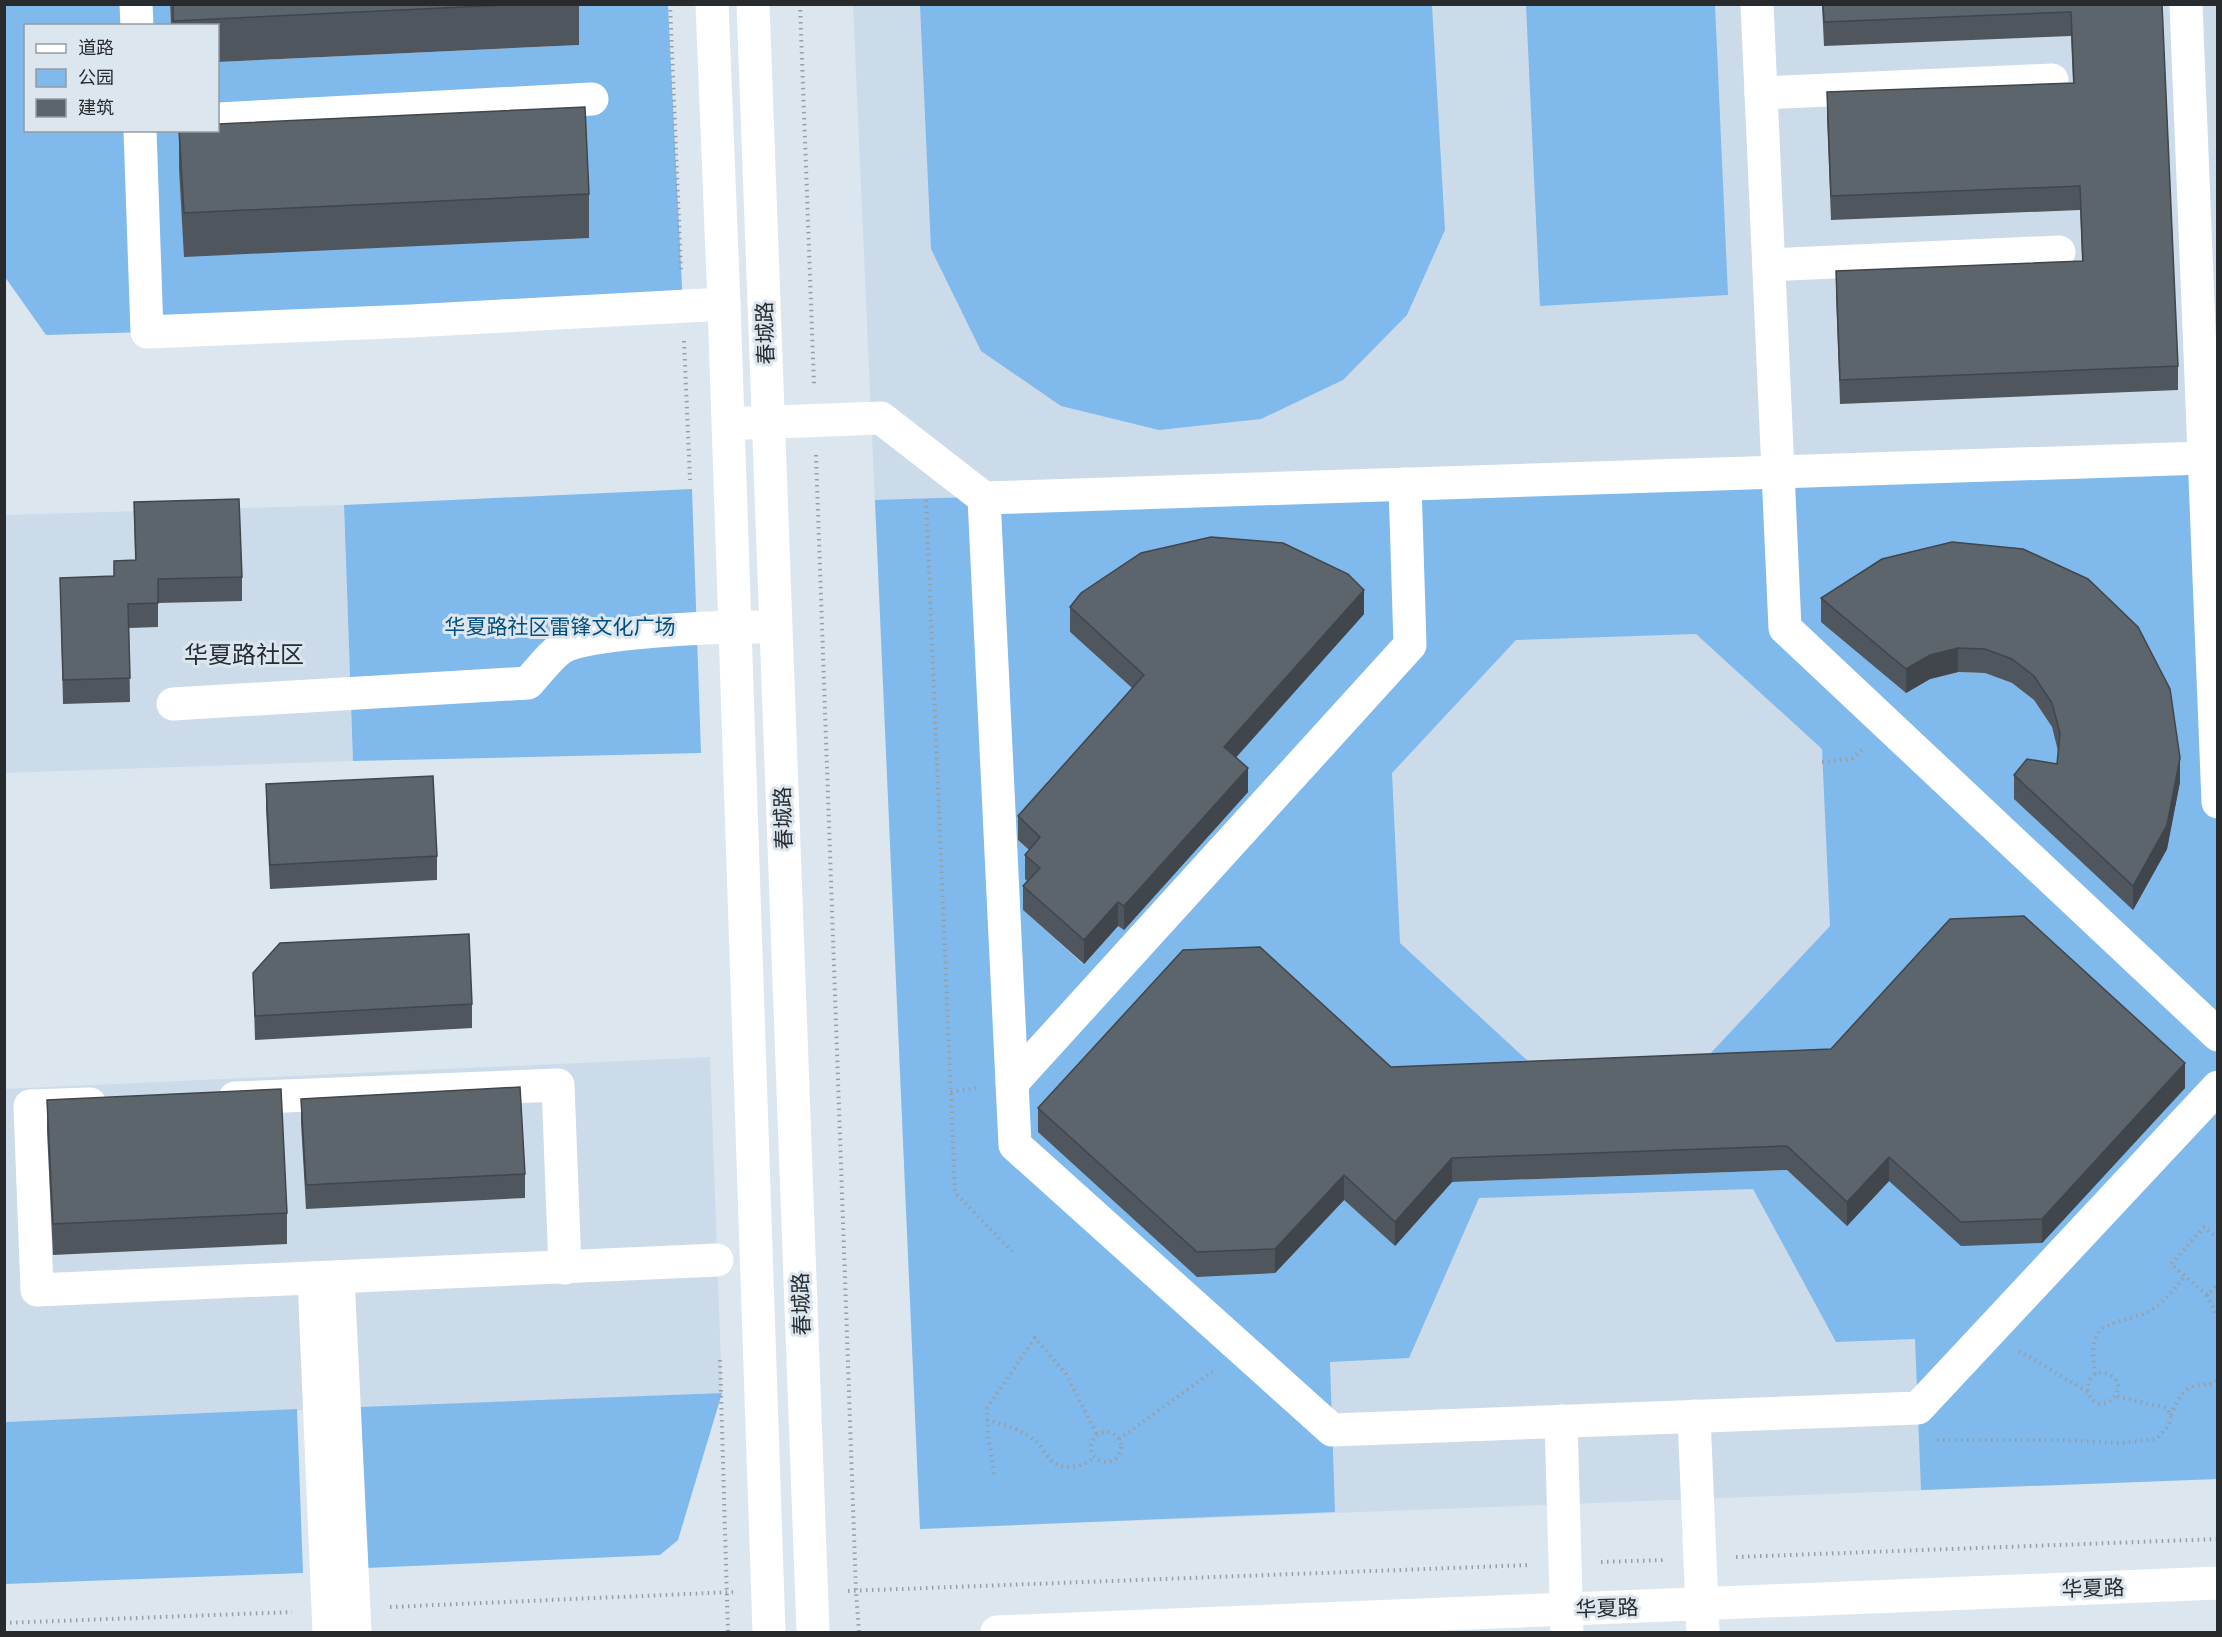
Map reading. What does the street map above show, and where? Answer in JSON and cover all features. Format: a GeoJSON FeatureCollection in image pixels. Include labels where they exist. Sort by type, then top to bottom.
{"type":"FeatureCollection","features":[{"type":"Feature","properties":{"kind":"street"},"geometry":{"type":"LineString","coordinates":[[136,4],[137,24]]}},
{"type":"Feature","properties":{"kind":"street","name":"春城路"},"geometry":{"type":"LineString","coordinates":[[712,4],[769,1632]]}},
{"type":"Feature","properties":{"kind":"street","name":"春城路"},"geometry":{"type":"LineString","coordinates":[[753,4],[813,1632]]}},
{"type":"Feature","properties":{"kind":"street"},"geometry":{"type":"LineString","coordinates":[[1757,4],[1785,628],[2217,1035]]}},
{"type":"Feature","properties":{"kind":"street"},"geometry":{"type":"LineString","coordinates":[[2186,4],[2217,802]]}},
{"type":"Feature","properties":{"kind":"street"},"geometry":{"type":"LineString","coordinates":[[1761,93],[2052,80]]}},
{"type":"Feature","properties":{"kind":"street"},"geometry":{"type":"LineString","coordinates":[[219,119],[592,99]]}},
{"type":"Feature","properties":{"kind":"street"},"geometry":{"type":"LineString","coordinates":[[140,132],[147,332],[683,307],[724,303]]}},
{"type":"Feature","properties":{"kind":"street"},"geometry":{"type":"LineString","coordinates":[[1769,265],[2059,252]]}},
{"type":"Feature","properties":{"kind":"street"},"geometry":{"type":"LineString","coordinates":[[728,423],[881,418],[984,498],[2204,458]]}},
{"type":"Feature","properties":{"kind":"street"},"geometry":{"type":"LineString","coordinates":[[1012,1083],[1410,645],[1405,484]]}},
{"type":"Feature","properties":{"kind":"street"},"geometry":{"type":"LineString","coordinates":[[984,498],[1015,1144],[1332,1430],[1918,1408],[2217,1087]]}},
{"type":"Feature","properties":{"kind":"street"},"geometry":{"type":"LineString","coordinates":[[173,704],[528,683],[561,648],[596,637],[734,627],[776,627]]}},
{"type":"Feature","properties":{"kind":"street"},"geometry":{"type":"LineString","coordinates":[[210,1099],[558,1085],[565,1268]]}},
{"type":"Feature","properties":{"kind":"street"},"geometry":{"type":"LineString","coordinates":[[114,1103],[30,1106],[37,1290],[717,1260]]}},
{"type":"Feature","properties":{"kind":"street"},"geometry":{"type":"LineString","coordinates":[[326,1278],[341,1621]]}},
{"type":"Feature","properties":{"kind":"street"},"geometry":{"type":"LineString","coordinates":[[1694,1416],[1702,1618]]}},
{"type":"Feature","properties":{"kind":"street"},"geometry":{"type":"LineString","coordinates":[[1560,1421],[1567,1621]]}},
{"type":"Feature","properties":{"kind":"street","name":"华夏路"},"geometry":{"type":"LineString","coordinates":[[997,1632],[1702,1618],[2217,1583]]}},
{"type":"Feature","properties":{"kind":"path"},"geometry":{"type":"LineString","coordinates":[[670,4],[690,486]]}},
{"type":"Feature","properties":{"kind":"path"},"geometry":{"type":"LineString","coordinates":[[800,4],[859,1632]]}},
{"type":"Feature","properties":{"kind":"path"},"geometry":{"type":"LineString","coordinates":[[924,451],[954,1193],[1013,1251]]}},
{"type":"Feature","properties":{"kind":"path"},"geometry":{"type":"LineString","coordinates":[[2217,1239],[2204,1227],[2171,1264],[2207,1295],[2217,1318]]}},
{"type":"Feature","properties":{"kind":"path"},"geometry":{"type":"LineString","coordinates":[[2088,1392],[2089,1382],[2095,1374],[2095,1341],[2099,1332],[2115,1323],[2146,1313],[2169,1297],[2185,1276]]}},
{"type":"Feature","properties":{"kind":"path"},"geometry":{"type":"LineString","coordinates":[[2207,1295],[2217,1284]]}},
{"type":"Feature","properties":{"kind":"path"},"geometry":{"type":"LineString","coordinates":[[1988,1332],[2088,1392],[2094,1400],[2103,1404],[2113,1400],[2118,1385],[2113,1377],[2104,1373],[2095,1374]]}},
{"type":"Feature","properties":{"kind":"path"},"geometry":{"type":"LineString","coordinates":[[994,1474],[987,1408],[1035,1338],[1066,1374],[1096,1435]]}},
{"type":"Feature","properties":{"kind":"path"},"geometry":{"type":"LineString","coordinates":[[1119,1439],[1243,1350]]}},
{"type":"Feature","properties":{"kind":"path"},"geometry":{"type":"LineString","coordinates":[[720,1352],[728,1632]]}},
{"type":"Feature","properties":{"kind":"path"},"geometry":{"type":"LineString","coordinates":[[1930,1440],[2057,1440],[2122,1443],[2156,1439],[2168,1427],[2170,1416],[2180,1397],[2194,1386],[2210,1385],[2217,1380]]}},
{"type":"Feature","properties":{"kind":"path"},"geometry":{"type":"LineString","coordinates":[[2116,1396],[2167,1408],[2170,1416]]}},
{"type":"Feature","properties":{"kind":"path"},"geometry":{"type":"LineString","coordinates":[[987,1420],[1008,1425],[1035,1440],[1053,1463],[1073,1468],[1088,1463],[1094,1457]]}},
{"type":"Feature","properties":{"kind":"path"},"geometry":{"type":"LineString","coordinates":[[1112,1432],[1119,1439],[1122,1449],[1113,1461],[1103,1462],[1094,1457],[1090,1448],[1096,1435],[1112,1432]]}},
{"type":"Feature","properties":{"kind":"path"},"geometry":{"type":"LineString","coordinates":[[812,1592],[2217,1539]]}},
{"type":"Feature","properties":{"kind":"path"},"geometry":{"type":"LineString","coordinates":[[4,1623],[341,1621],[728,1592],[769,1592]]}},
{"type":"Feature","properties":{"kind":"shaded area"},"geometry":{"type":"Polygon","coordinates":[[[853,5],[2217,5],[2217,1479],[920,1529],[853,5]]]}},
{"type":"Feature","properties":{"kind":"shaded area"},"geometry":{"type":"Polygon","coordinates":[[[344,505],[353,761],[5,773],[4,515],[344,505]]]}},
{"type":"Feature","properties":{"kind":"shaded area"},"geometry":{"type":"Polygon","coordinates":[[[710,1057],[722,1393],[5,1422],[4,1089],[710,1057]]]}},
{"type":"Feature","properties":{"kind":"green space"},"geometry":{"type":"Polygon","coordinates":[[[4,5],[170,5],[171,24],[24,24],[24,132],[219,132],[219,62],[579,45],[577,5],[668,5],[683,307],[46,335],[5,277],[4,5]]]}},
{"type":"Feature","properties":{"kind":"green space"},"geometry":{"type":"Polygon","coordinates":[[[920,5],[1432,5],[1445,230],[1407,315],[1343,380],[1261,419],[1159,430],[1061,406],[981,351],[931,249],[920,5]]]}},
{"type":"Feature","properties":{"kind":"green space"},"geometry":{"type":"Polygon","coordinates":[[[1526,5],[1715,5],[1728,295],[1540,306],[1526,5]]]}},
{"type":"Feature","properties":{"kind":"green space"},"geometry":{"type":"Polygon","coordinates":[[[2204,458],[2218,806],[2217,1479],[1921,1490],[1915,1339],[1836,1342],[1753,1189],[1479,1198],[1409,1358],[1330,1362],[1335,1512],[920,1529],[875,500],[2204,458]],[[1363,614],[1070,632],[1144,699],[1018,840],[1040,861],[1039,892],[1023,910],[1083,964],[1118,926],[1124,929],[1247,792],[1224,771],[1363,614]],[[1822,621],[1906,693],[1930,679],[1958,672],[1985,673],[2012,683],[2034,700],[2052,727],[2060,757],[2167,849],[2180,782],[2170,713],[1822,621]],[[1696,634],[1516,640],[1392,773],[1400,943],[1530,1063],[1708,1056],[1830,926],[1822,749],[1696,634]],[[1831,1073],[1391,1091],[1344,1200],[1395,1246],[1452,1182],[1787,1170],[1847,1225],[1831,1073]]]}},
{"type":"Feature","properties":{"kind":"green space","name":"华夏路社区雷锋文化广场"},"geometry":{"type":"Polygon","coordinates":[[[692,489],[701,753],[353,761],[344,505],[692,489]]]}},
{"type":"Feature","properties":{"kind":"green space"},"geometry":{"type":"Polygon","coordinates":[[[722,1393],[678,1540],[660,1555],[366,1568],[360,1407],[722,1393]]]}},
{"type":"Feature","properties":{"kind":"green space"},"geometry":{"type":"Polygon","coordinates":[[[297,1409],[303,1573],[5,1584],[5,1422],[297,1409]]]}},
{"type":"Feature","properties":{"kind":"building"},"geometry":{"type":"Polygon","coordinates":[[[173,4],[524,4],[173,21],[173,4]]]}},
{"type":"Feature","properties":{"kind":"building"},"geometry":{"type":"Polygon","coordinates":[[[1823,4],[2162,4],[2178,366],[1840,380],[1836,271],[2083,261],[2080,186],[1831,196],[1827,92],[2074,83],[2071,12],[1824,22],[1823,4]]]}},
{"type":"Feature","properties":{"kind":"building"},"geometry":{"type":"Polygon","coordinates":[[[585,107],[589,194],[184,213],[179,132],[219,132],[219,124],[585,107]]]}},
{"type":"Feature","properties":{"kind":"building"},"geometry":{"type":"Polygon","coordinates":[[[239,499],[242,577],[158,579],[158,603],[128,604],[130,678],[63,680],[60,578],[114,576],[114,561],[136,560],[134,502],[239,499]]]}},
{"type":"Feature","properties":{"kind":"building"},"geometry":{"type":"Polygon","coordinates":[[[1211,537],[1283,543],[1348,574],[1364,590],[1224,747],[1248,768],[1124,906],[1118,902],[1084,940],[1023,886],[1040,868],[1025,855],[1040,837],[1018,816],[1144,675],[1070,607],[1081,593],[1141,553],[1211,537]]]}},
{"type":"Feature","properties":{"kind":"building"},"geometry":{"type":"Polygon","coordinates":[[[1952,542],[2023,549],[2088,579],[2138,627],[2170,689],[2180,758],[2167,825],[2133,886],[2014,775],[2027,759],[2057,764],[2060,733],[2052,703],[2034,676],[2012,659],[1985,649],[1958,648],[1930,655],[1906,669],[1821,598],[1882,559],[1952,542]]]}},
{"type":"Feature","properties":{"kind":"building"},"geometry":{"type":"Polygon","coordinates":[[[433,776],[437,856],[270,865],[266,784],[433,776]]]}},
{"type":"Feature","properties":{"kind":"building"},"geometry":{"type":"Polygon","coordinates":[[[2024,916],[2185,1063],[2042,1219],[1961,1222],[1889,1157],[1847,1202],[1787,1146],[1452,1158],[1395,1222],[1344,1175],[1275,1249],[1197,1252],[1038,1108],[1183,950],[1260,947],[1391,1067],[1831,1049],[1950,919],[2024,916]]]}},
{"type":"Feature","properties":{"kind":"building"},"geometry":{"type":"Polygon","coordinates":[[[469,934],[472,1004],[255,1016],[253,973],[280,943],[469,934]]]}},
{"type":"Feature","properties":{"kind":"building"},"geometry":{"type":"Polygon","coordinates":[[[520,1087],[525,1174],[306,1185],[301,1099],[520,1087]]]}},
{"type":"Feature","properties":{"kind":"building"},"geometry":{"type":"Polygon","coordinates":[[[281,1089],[287,1213],[53,1224],[47,1100],[281,1089]]]}},
{"type":"Feature","properties":{"kind":"district","name":"华夏路社区"},"geometry":{"type":"Point","coordinates":[244,654]}}]}
